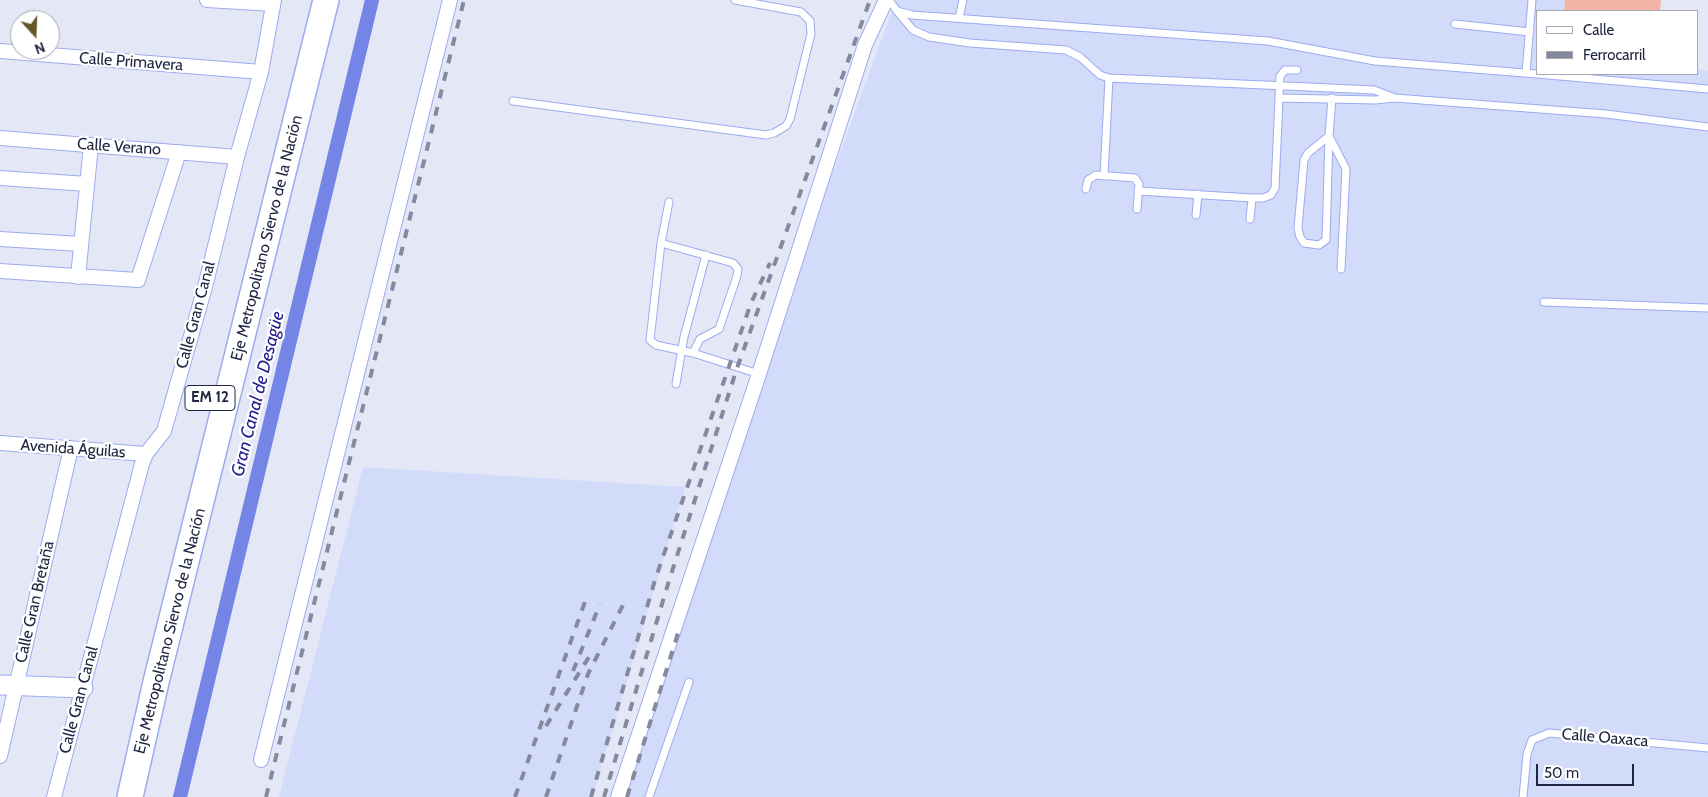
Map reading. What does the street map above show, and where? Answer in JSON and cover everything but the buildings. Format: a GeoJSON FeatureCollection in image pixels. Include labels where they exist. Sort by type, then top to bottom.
{"type":"FeatureCollection","features":[{"type":"Feature","properties":{"kind":"highway","name":"Eje Metropolitano Siervo de la Nación"},"geometry":{"type":"LineString","coordinates":[[112,797],[139,680],[308,0]]}},
{"type":"Feature","properties":{"kind":"highway","name":"Eje Metropolitano Siervo de la Nación"},"geometry":{"type":"LineString","coordinates":[[130,797],[156,682],[326,0]]}},
{"type":"Feature","properties":{"kind":"street"},"geometry":{"type":"LineString","coordinates":[[208,0],[273,2]]}},
{"type":"Feature","properties":{"kind":"street"},"geometry":{"type":"LineString","coordinates":[[261,760],[450,0]]}},
{"type":"Feature","properties":{"kind":"street"},"geometry":{"type":"LineString","coordinates":[[618,797],[759,374],[865,45],[888,0]]}},
{"type":"Feature","properties":{"kind":"street","name":"Calle Gran Canal"},"geometry":{"type":"LineString","coordinates":[[54,797],[146,454],[164,431],[204,287],[237,157],[262,72],[269,38],[273,2]]}},
{"type":"Feature","properties":{"kind":"street","name":"Calle Primavera"},"geometry":{"type":"LineString","coordinates":[[0,51],[262,72]]}},
{"type":"Feature","properties":{"kind":"street","name":"Calle Verano"},"geometry":{"type":"LineString","coordinates":[[0,138],[237,157]]}},
{"type":"Feature","properties":{"kind":"street"},"geometry":{"type":"LineString","coordinates":[[78,277],[91,145]]}},
{"type":"Feature","properties":{"kind":"street"},"geometry":{"type":"LineString","coordinates":[[0,271],[138,280],[179,152]]}},
{"type":"Feature","properties":{"kind":"street"},"geometry":{"type":"LineString","coordinates":[[0,178],[87,184]]}},
{"type":"Feature","properties":{"kind":"street"},"geometry":{"type":"LineString","coordinates":[[0,239],[81,244]]}},
{"type":"Feature","properties":{"kind":"street","name":"Avenida Águilas"},"geometry":{"type":"LineString","coordinates":[[0,443],[146,454]]}},
{"type":"Feature","properties":{"kind":"street","name":"Calle Gran Bretaña"},"geometry":{"type":"LineString","coordinates":[[0,756],[8,685],[71,448]]}},
{"type":"Feature","properties":{"kind":"street"},"geometry":{"type":"LineString","coordinates":[[8,685],[83,688]]}},
{"type":"Feature","properties":{"kind":"lane"},"geometry":{"type":"LineString","coordinates":[[514,102],[774,134],[786,126],[790,119],[811,34],[810,21],[801,12],[735,0]]}},
{"type":"Feature","properties":{"kind":"lane"},"geometry":{"type":"LineString","coordinates":[[888,0],[913,30],[920,35],[970,43],[1066,50],[1080,57],[1100,75],[1109,78],[1374,90],[1395,98]]}},
{"type":"Feature","properties":{"kind":"lane"},"geometry":{"type":"LineString","coordinates":[[959,18],[963,0]]}},
{"type":"Feature","properties":{"kind":"lane"},"geometry":{"type":"LineString","coordinates":[[1526,73],[1532,0]]}},
{"type":"Feature","properties":{"kind":"lane"},"geometry":{"type":"LineString","coordinates":[[897,10],[912,15],[1268,40],[1375,61],[1536,74]]}},
{"type":"Feature","properties":{"kind":"lane"},"geometry":{"type":"LineString","coordinates":[[1455,24],[1530,32]]}},
{"type":"Feature","properties":{"kind":"lane"},"geometry":{"type":"LineString","coordinates":[[1138,191],[1252,198],[1268,197],[1275,188],[1280,85],[1283,72],[1297,70]]}},
{"type":"Feature","properties":{"kind":"lane"},"geometry":{"type":"LineString","coordinates":[[1548,75],[1708,89]]}},
{"type":"Feature","properties":{"kind":"lane"},"geometry":{"type":"LineString","coordinates":[[1104,176],[1109,78]]}},
{"type":"Feature","properties":{"kind":"lane"},"geometry":{"type":"LineString","coordinates":[[1280,98],[1375,100],[1395,98],[1616,115],[1708,127]]}},
{"type":"Feature","properties":{"kind":"lane"},"geometry":{"type":"LineString","coordinates":[[1329,136],[1308,153],[1304,160],[1298,228],[1301,239],[1307,244],[1319,245],[1326,240],[1332,98]]}},
{"type":"Feature","properties":{"kind":"lane"},"geometry":{"type":"LineString","coordinates":[[1329,136],[1346,169],[1341,269]]}},
{"type":"Feature","properties":{"kind":"lane"},"geometry":{"type":"LineString","coordinates":[[1086,189],[1090,178],[1104,176],[1135,178],[1138,182],[1137,209]]}},
{"type":"Feature","properties":{"kind":"lane"},"geometry":{"type":"LineString","coordinates":[[1196,214],[1198,194]]}},
{"type":"Feature","properties":{"kind":"lane"},"geometry":{"type":"LineString","coordinates":[[1250,219],[1252,198]]}},
{"type":"Feature","properties":{"kind":"lane"},"geometry":{"type":"LineString","coordinates":[[668,202],[661,243],[650,340],[656,345],[693,353],[759,374]]}},
{"type":"Feature","properties":{"kind":"lane"},"geometry":{"type":"LineString","coordinates":[[661,243],[733,263],[738,272],[719,329],[700,339],[693,353]]}},
{"type":"Feature","properties":{"kind":"lane"},"geometry":{"type":"LineString","coordinates":[[676,384],[682,350],[706,255]]}},
{"type":"Feature","properties":{"kind":"lane"},"geometry":{"type":"LineString","coordinates":[[1544,302],[1708,308]]}},
{"type":"Feature","properties":{"kind":"lane"},"geometry":{"type":"LineString","coordinates":[[649,797],[689,682]]}},
{"type":"Feature","properties":{"kind":"lane","name":"Calle Oaxaca"},"geometry":{"type":"LineString","coordinates":[[1523,797],[1526,754],[1532,740],[1550,733],[1708,748]]}},
{"type":"Feature","properties":{"kind":"shaded area"},"geometry":{"type":"Polygon","coordinates":[[[896,0],[1565,0],[1564,10],[1536,10],[1536,75],[1698,75],[1698,69],[1708,71],[1708,797],[618,797],[665,629],[896,0]]]}},
{"type":"Feature","properties":{"kind":"shaded area"},"geometry":{"type":"Polygon","coordinates":[[[1565,0],[1661,0],[1660,10],[1564,10],[1565,0]]]}},
{"type":"Feature","properties":{"kind":"shaded area"},"geometry":{"type":"Polygon","coordinates":[[[363,467],[685,487],[592,797],[279,797],[363,467]]]}},
{"type":"Feature","properties":{"kind":"waterway","name":"Gran Canal de Desagüe"},"geometry":{"type":"LineString","coordinates":[[180,797],[372,0]]}},
{"type":"Feature","properties":{"kind":"railway"},"geometry":{"type":"LineString","coordinates":[[266,797],[464,0]]}},
{"type":"Feature","properties":{"kind":"railway"},"geometry":{"type":"LineString","coordinates":[[604,797],[668,584],[737,368],[870,0]]}},
{"type":"Feature","properties":{"kind":"railway"},"geometry":{"type":"LineString","coordinates":[[591,797],[655,580],[751,303],[770,263]]}},
{"type":"Feature","properties":{"kind":"railway"},"geometry":{"type":"LineString","coordinates":[[515,797],[586,599]]}},
{"type":"Feature","properties":{"kind":"railway"},"geometry":{"type":"LineString","coordinates":[[546,797],[588,674],[624,603]]}},
{"type":"Feature","properties":{"kind":"railway"},"geometry":{"type":"LineString","coordinates":[[573,671],[600,604]]}},
{"type":"Feature","properties":{"kind":"railway"},"geometry":{"type":"LineString","coordinates":[[627,797],[678,633]]}},
{"type":"Feature","properties":{"kind":"railway"},"geometry":{"type":"LineString","coordinates":[[546,726],[592,652]]}}]}
